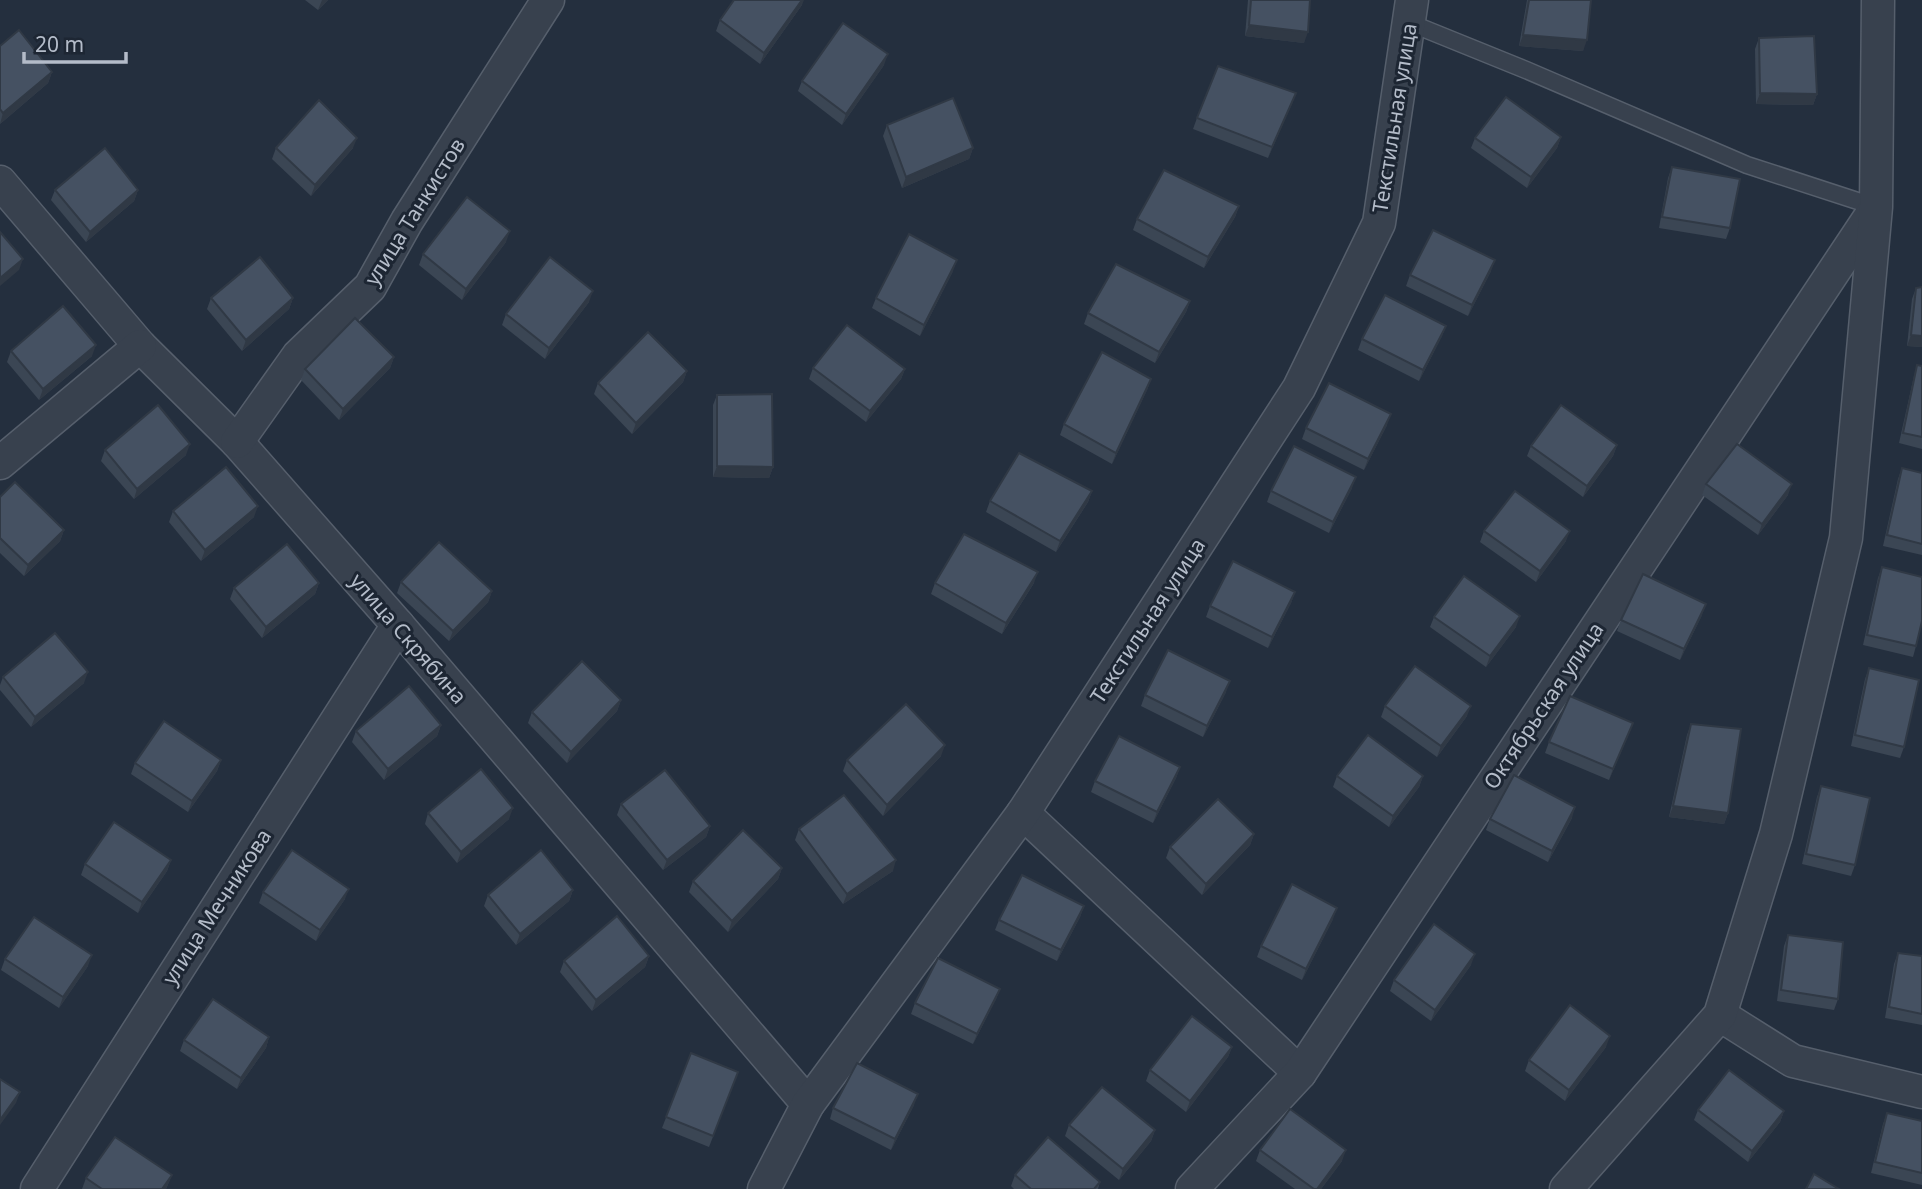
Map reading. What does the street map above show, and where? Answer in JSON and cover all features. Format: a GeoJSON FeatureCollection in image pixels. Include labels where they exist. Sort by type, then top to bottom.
{"type":"FeatureCollection","features":[{"type":"Feature","properties":{"kind":"street","name":"улица Танкистов"},"geometry":{"type":"LineString","coordinates":[[237,442],[298,356],[370,287],[407,220],[548,0]]}},
{"type":"Feature","properties":{"kind":"street"},"geometry":{"type":"LineString","coordinates":[[1566,1189],[1720,1015],[1776,834],[1846,538],[1876,207],[1878,0]]}},
{"type":"Feature","properties":{"kind":"street","name":"Текстильная улица"},"geometry":{"type":"LineString","coordinates":[[764,1189],[808,1104],[1023,813],[1305,376],[1379,223],[1411,12]]}},
{"type":"Feature","properties":{"kind":"street","name":"улица Скрябина"},"geometry":{"type":"LineString","coordinates":[[0,182],[140,346],[237,442],[398,625],[808,1104]]}},
{"type":"Feature","properties":{"kind":"street","name":"Октябрьская улица"},"geometry":{"type":"LineString","coordinates":[[1192,1189],[1300,1073],[1876,207]]}},
{"type":"Feature","properties":{"kind":"street"},"geometry":{"type":"LineString","coordinates":[[0,463],[140,346]]}},
{"type":"Feature","properties":{"kind":"street","name":"улица Мечникова"},"geometry":{"type":"LineString","coordinates":[[37,1189],[398,625]]}},
{"type":"Feature","properties":{"kind":"street"},"geometry":{"type":"LineString","coordinates":[[1023,813],[1300,1073]]}},
{"type":"Feature","properties":{"kind":"street"},"geometry":{"type":"LineString","coordinates":[[1720,1015],[1793,1061],[1922,1092]]}},
{"type":"Feature","properties":{"kind":"lane"},"geometry":{"type":"LineString","coordinates":[[1411,12],[1526,70],[1747,164],[1876,207]]}},
{"type":"Feature","properties":{"kind":"building"},"geometry":{"type":"Polygon","coordinates":[[[734,0],[802,0],[764,53],[720,20],[734,0]]]}},
{"type":"Feature","properties":{"kind":"building"},"geometry":{"type":"Polygon","coordinates":[[[1251,0],[1310,0],[1308,32],[1249,25],[1251,0]]]}},
{"type":"Feature","properties":{"kind":"building"},"geometry":{"type":"Polygon","coordinates":[[[1529,0],[1591,0],[1587,40],[1523,35],[1529,0]]]}},
{"type":"Feature","properties":{"kind":"building"},"geometry":{"type":"Polygon","coordinates":[[[843,23],[888,54],[846,114],[802,81],[843,23]]]}},
{"type":"Feature","properties":{"kind":"building"},"geometry":{"type":"Polygon","coordinates":[[[19,30],[52,72],[3,113],[0,109],[0,46],[19,30]]]}},
{"type":"Feature","properties":{"kind":"building"},"geometry":{"type":"Polygon","coordinates":[[[1814,36],[1817,94],[1760,93],[1759,38],[1814,36]]]}},
{"type":"Feature","properties":{"kind":"building"},"geometry":{"type":"Polygon","coordinates":[[[1218,66],[1296,93],[1272,147],[1197,118],[1218,66]]]}},
{"type":"Feature","properties":{"kind":"building"},"geometry":{"type":"Polygon","coordinates":[[[1506,97],[1561,137],[1531,177],[1475,138],[1506,97]]]}},
{"type":"Feature","properties":{"kind":"building"},"geometry":{"type":"Polygon","coordinates":[[[953,98],[973,148],[906,177],[887,125],[953,98]]]}},
{"type":"Feature","properties":{"kind":"building"},"geometry":{"type":"Polygon","coordinates":[[[319,100],[357,138],[315,185],[276,148],[319,100]]]}},
{"type":"Feature","properties":{"kind":"building"},"geometry":{"type":"Polygon","coordinates":[[[105,148],[138,190],[90,232],[55,190],[105,148]]]}},
{"type":"Feature","properties":{"kind":"building"},"geometry":{"type":"Polygon","coordinates":[[[1672,167],[1740,179],[1730,228],[1662,217],[1672,167]]]}},
{"type":"Feature","properties":{"kind":"building"},"geometry":{"type":"Polygon","coordinates":[[[1164,170],[1239,206],[1208,257],[1137,219],[1164,170]]]}},
{"type":"Feature","properties":{"kind":"building"},"geometry":{"type":"Polygon","coordinates":[[[467,197],[510,231],[466,289],[423,254],[467,197]]]}},
{"type":"Feature","properties":{"kind":"building"},"geometry":{"type":"Polygon","coordinates":[[[1433,230],[1495,260],[1472,305],[1410,275],[1433,230]]]}},
{"type":"Feature","properties":{"kind":"building"},"geometry":{"type":"Polygon","coordinates":[[[0,232],[23,259],[0,278],[0,232]]]}},
{"type":"Feature","properties":{"kind":"building"},"geometry":{"type":"Polygon","coordinates":[[[909,234],[957,260],[924,325],[876,298],[909,234]]]}},
{"type":"Feature","properties":{"kind":"building"},"geometry":{"type":"Polygon","coordinates":[[[260,257],[293,298],[246,340],[211,298],[260,257]]]}},
{"type":"Feature","properties":{"kind":"building"},"geometry":{"type":"Polygon","coordinates":[[[550,257],[593,291],[549,348],[506,314],[550,257]]]}},
{"type":"Feature","properties":{"kind":"building"},"geometry":{"type":"Polygon","coordinates":[[[1116,264],[1190,301],[1159,352],[1088,313],[1116,264]]]}},
{"type":"Feature","properties":{"kind":"building"},"geometry":{"type":"Polygon","coordinates":[[[1922,287],[1922,336],[1911,335],[1916,288],[1922,287]]]}},
{"type":"Feature","properties":{"kind":"building"},"geometry":{"type":"Polygon","coordinates":[[[1385,295],[1446,326],[1423,370],[1362,339],[1385,295]]]}},
{"type":"Feature","properties":{"kind":"building"},"geometry":{"type":"Polygon","coordinates":[[[63,306],[96,345],[43,389],[11,351],[63,306]]]}},
{"type":"Feature","properties":{"kind":"building"},"geometry":{"type":"Polygon","coordinates":[[[355,318],[394,357],[343,409],[305,369],[355,318]]]}},
{"type":"Feature","properties":{"kind":"building"},"geometry":{"type":"Polygon","coordinates":[[[847,325],[905,369],[870,411],[813,368],[847,325]]]}},
{"type":"Feature","properties":{"kind":"building"},"geometry":{"type":"Polygon","coordinates":[[[648,332],[687,371],[636,423],[598,383],[648,332]]]}},
{"type":"Feature","properties":{"kind":"building"},"geometry":{"type":"Polygon","coordinates":[[[1102,352],[1151,379],[1116,453],[1064,424],[1102,352]]]}},
{"type":"Feature","properties":{"kind":"building"},"geometry":{"type":"Polygon","coordinates":[[[1917,365],[1922,366],[1922,437],[1903,433],[1917,365]]]}},
{"type":"Feature","properties":{"kind":"building"},"geometry":{"type":"Polygon","coordinates":[[[1329,383],[1391,414],[1368,459],[1306,428],[1329,383]]]}},
{"type":"Feature","properties":{"kind":"building"},"geometry":{"type":"Polygon","coordinates":[[[772,394],[773,467],[717,466],[717,395],[772,394]]]}},
{"type":"Feature","properties":{"kind":"building"},"geometry":{"type":"Polygon","coordinates":[[[158,405],[190,444],[137,489],[105,450],[158,405]]]}},
{"type":"Feature","properties":{"kind":"building"},"geometry":{"type":"Polygon","coordinates":[[[1561,405],[1617,445],[1587,486],[1531,446],[1561,405]]]}},
{"type":"Feature","properties":{"kind":"building"},"geometry":{"type":"Polygon","coordinates":[[[1737,444],[1792,484],[1762,524],[1706,484],[1737,444]]]}},
{"type":"Feature","properties":{"kind":"building"},"geometry":{"type":"Polygon","coordinates":[[[1294,446],[1356,477],[1333,522],[1271,491],[1294,446]]]}},
{"type":"Feature","properties":{"kind":"building"},"geometry":{"type":"Polygon","coordinates":[[[1019,453],[1092,491],[1060,541],[990,501],[1019,453]]]}},
{"type":"Feature","properties":{"kind":"building"},"geometry":{"type":"Polygon","coordinates":[[[226,467],[258,506],[205,550],[173,511],[226,467]]]}},
{"type":"Feature","properties":{"kind":"building"},"geometry":{"type":"Polygon","coordinates":[[[1902,468],[1922,473],[1922,544],[1887,535],[1902,468]]]}},
{"type":"Feature","properties":{"kind":"building"},"geometry":{"type":"Polygon","coordinates":[[[15,482],[64,530],[28,565],[0,538],[0,497],[15,482]]]}},
{"type":"Feature","properties":{"kind":"building"},"geometry":{"type":"Polygon","coordinates":[[[1515,491],[1570,531],[1540,571],[1484,531],[1515,491]]]}},
{"type":"Feature","properties":{"kind":"building"},"geometry":{"type":"Polygon","coordinates":[[[964,534],[1038,572],[1006,623],[935,583],[964,534]]]}},
{"type":"Feature","properties":{"kind":"building"},"geometry":{"type":"Polygon","coordinates":[[[439,542],[492,591],[453,631],[401,582],[439,542]]]}},
{"type":"Feature","properties":{"kind":"building"},"geometry":{"type":"Polygon","coordinates":[[[287,544],[319,583],[266,627],[234,588],[287,544]]]}},
{"type":"Feature","properties":{"kind":"building"},"geometry":{"type":"Polygon","coordinates":[[[1233,561],[1295,592],[1272,637],[1210,606],[1233,561]]]}},
{"type":"Feature","properties":{"kind":"building"},"geometry":{"type":"Polygon","coordinates":[[[1882,567],[1922,577],[1922,621],[1916,646],[1867,635],[1882,567]]]}},
{"type":"Feature","properties":{"kind":"building"},"geometry":{"type":"Polygon","coordinates":[[[1643,574],[1706,604],[1684,649],[1621,620],[1643,574]]]}},
{"type":"Feature","properties":{"kind":"building"},"geometry":{"type":"Polygon","coordinates":[[[1464,576],[1520,616],[1490,656],[1434,617],[1464,576]]]}},
{"type":"Feature","properties":{"kind":"building"},"geometry":{"type":"Polygon","coordinates":[[[55,633],[88,672],[35,717],[3,677],[55,633]]]}},
{"type":"Feature","properties":{"kind":"building"},"geometry":{"type":"Polygon","coordinates":[[[1168,650],[1230,681],[1207,726],[1145,695],[1168,650]]]}},
{"type":"Feature","properties":{"kind":"building"},"geometry":{"type":"Polygon","coordinates":[[[582,661],[621,700],[571,752],[532,712],[582,661]]]}},
{"type":"Feature","properties":{"kind":"building"},"geometry":{"type":"Polygon","coordinates":[[[1415,666],[1471,706],[1441,746],[1385,706],[1415,666]]]}},
{"type":"Feature","properties":{"kind":"building"},"geometry":{"type":"Polygon","coordinates":[[[1869,668],[1919,680],[1904,747],[1855,735],[1869,668]]]}},
{"type":"Feature","properties":{"kind":"building"},"geometry":{"type":"Polygon","coordinates":[[[409,686],[441,725],[388,769],[356,731],[409,686]]]}},
{"type":"Feature","properties":{"kind":"building"},"geometry":{"type":"Polygon","coordinates":[[[1570,696],[1633,723],[1613,769],[1549,742],[1570,696]]]}},
{"type":"Feature","properties":{"kind":"building"},"geometry":{"type":"Polygon","coordinates":[[[906,704],[945,745],[887,805],[847,760],[906,704]]]}},
{"type":"Feature","properties":{"kind":"building"},"geometry":{"type":"Polygon","coordinates":[[[164,721],[221,760],[192,801],[135,763],[164,721]]]}},
{"type":"Feature","properties":{"kind":"building"},"geometry":{"type":"Polygon","coordinates":[[[1691,724],[1741,729],[1728,813],[1673,806],[1691,724]]]}},
{"type":"Feature","properties":{"kind":"building"},"geometry":{"type":"Polygon","coordinates":[[[1368,735],[1423,776],[1393,816],[1337,776],[1368,735]]]}},
{"type":"Feature","properties":{"kind":"building"},"geometry":{"type":"Polygon","coordinates":[[[1119,736],[1180,767],[1157,812],[1095,781],[1119,736]]]}},
{"type":"Feature","properties":{"kind":"building"},"geometry":{"type":"Polygon","coordinates":[[[481,769],[513,808],[461,852],[428,813],[481,769]]]}},
{"type":"Feature","properties":{"kind":"building"},"geometry":{"type":"Polygon","coordinates":[[[665,770],[710,826],[667,860],[621,804],[665,770]]]}},
{"type":"Feature","properties":{"kind":"building"},"geometry":{"type":"Polygon","coordinates":[[[1514,775],[1575,807],[1552,851],[1490,819],[1514,775]]]}},
{"type":"Feature","properties":{"kind":"building"},"geometry":{"type":"Polygon","coordinates":[[[1821,786],[1870,798],[1855,865],[1806,854],[1821,786]]]}},
{"type":"Feature","properties":{"kind":"building"},"geometry":{"type":"Polygon","coordinates":[[[844,795],[896,860],[847,894],[799,829],[844,795]]]}},
{"type":"Feature","properties":{"kind":"building"},"geometry":{"type":"Polygon","coordinates":[[[1218,799],[1254,834],[1206,884],[1170,847],[1218,799]]]}},
{"type":"Feature","properties":{"kind":"building"},"geometry":{"type":"Polygon","coordinates":[[[114,822],[171,860],[142,902],[85,864],[114,822]]]}},
{"type":"Feature","properties":{"kind":"building"},"geometry":{"type":"Polygon","coordinates":[[[743,830],[782,868],[732,921],[693,881],[743,830]]]}},
{"type":"Feature","properties":{"kind":"building"},"geometry":{"type":"Polygon","coordinates":[[[292,850],[349,889],[320,930],[263,892],[292,850]]]}},
{"type":"Feature","properties":{"kind":"building"},"geometry":{"type":"Polygon","coordinates":[[[541,850],[573,890],[520,934],[488,895],[541,850]]]}},
{"type":"Feature","properties":{"kind":"building"},"geometry":{"type":"Polygon","coordinates":[[[1022,875],[1084,906],[1061,950],[999,920],[1022,875]]]}},
{"type":"Feature","properties":{"kind":"building"},"geometry":{"type":"Polygon","coordinates":[[[1292,884],[1337,908],[1306,969],[1261,946],[1292,884]]]}},
{"type":"Feature","properties":{"kind":"building"},"geometry":{"type":"Polygon","coordinates":[[[617,916],[649,956],[596,1000],[564,961],[617,916]]]}},
{"type":"Feature","properties":{"kind":"building"},"geometry":{"type":"Polygon","coordinates":[[[34,917],[92,955],[63,997],[5,959],[34,917]]]}},
{"type":"Feature","properties":{"kind":"building"},"geometry":{"type":"Polygon","coordinates":[[[1434,924],[1475,954],[1435,1010],[1394,980],[1434,924]]]}},
{"type":"Feature","properties":{"kind":"building"},"geometry":{"type":"Polygon","coordinates":[[[1788,935],[1843,942],[1838,999],[1781,990],[1788,935]]]}},
{"type":"Feature","properties":{"kind":"building"},"geometry":{"type":"Polygon","coordinates":[[[1898,953],[1922,956],[1922,1014],[1889,1007],[1898,953]]]}},
{"type":"Feature","properties":{"kind":"building"},"geometry":{"type":"Polygon","coordinates":[[[938,958],[1000,989],[977,1034],[915,1003],[938,958]]]}},
{"type":"Feature","properties":{"kind":"building"},"geometry":{"type":"Polygon","coordinates":[[[213,999],[269,1037],[241,1078],[184,1040],[213,999]]]}},
{"type":"Feature","properties":{"kind":"building"},"geometry":{"type":"Polygon","coordinates":[[[1570,1005],[1610,1036],[1569,1090],[1529,1060],[1570,1005]]]}},
{"type":"Feature","properties":{"kind":"building"},"geometry":{"type":"Polygon","coordinates":[[[1192,1016],[1232,1047],[1190,1101],[1150,1070],[1192,1016]]]}},
{"type":"Feature","properties":{"kind":"building"},"geometry":{"type":"Polygon","coordinates":[[[691,1053],[738,1072],[713,1136],[666,1117],[691,1053]]]}},
{"type":"Feature","properties":{"kind":"building"},"geometry":{"type":"Polygon","coordinates":[[[857,1063],[918,1094],[895,1139],[833,1108],[857,1063]]]}},
{"type":"Feature","properties":{"kind":"building"},"geometry":{"type":"Polygon","coordinates":[[[1729,1070],[1784,1111],[1752,1151],[1698,1110],[1729,1070]]]}},
{"type":"Feature","properties":{"kind":"building"},"geometry":{"type":"Polygon","coordinates":[[[0,1079],[20,1092],[0,1120],[0,1079]]]}},
{"type":"Feature","properties":{"kind":"building"},"geometry":{"type":"Polygon","coordinates":[[[1102,1087],[1155,1130],[1123,1169],[1069,1125],[1102,1087]]]}},
{"type":"Feature","properties":{"kind":"building"},"geometry":{"type":"Polygon","coordinates":[[[1290,1109],[1346,1150],[1317,1189],[1260,1150],[1290,1109]]]}},
{"type":"Feature","properties":{"kind":"building"},"geometry":{"type":"Polygon","coordinates":[[[1887,1113],[1922,1121],[1922,1173],[1875,1162],[1887,1113]]]}},
{"type":"Feature","properties":{"kind":"building"},"geometry":{"type":"Polygon","coordinates":[[[115,1137],[172,1175],[162,1189],[102,1189],[86,1178],[115,1137]]]}},
{"type":"Feature","properties":{"kind":"building"},"geometry":{"type":"Polygon","coordinates":[[[1048,1137],[1100,1182],[1094,1189],[1031,1189],[1015,1175],[1048,1137]]]}},
{"type":"Feature","properties":{"kind":"building"},"geometry":{"type":"Polygon","coordinates":[[[1814,1174],[1839,1189],[1806,1189],[1814,1174]]]}}]}
